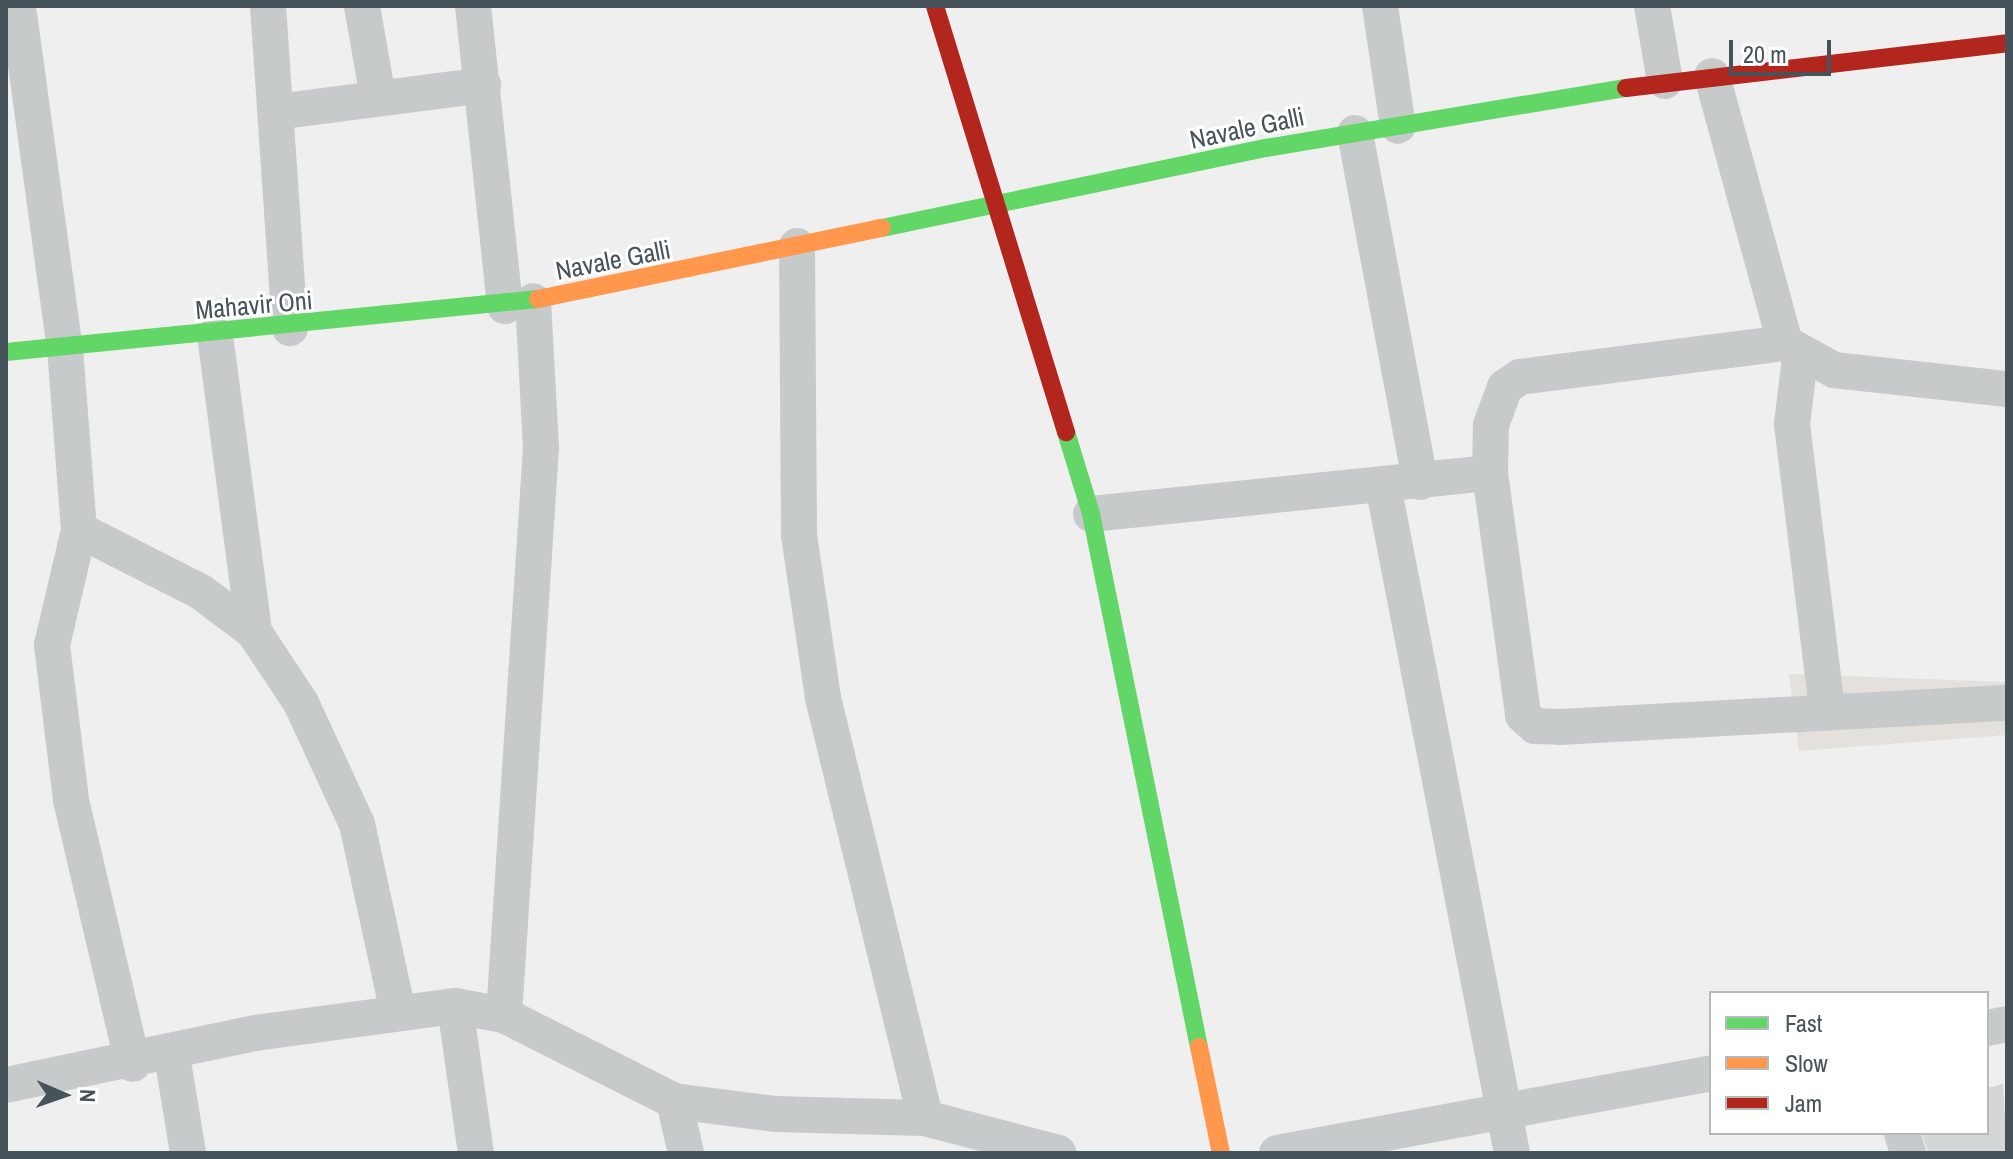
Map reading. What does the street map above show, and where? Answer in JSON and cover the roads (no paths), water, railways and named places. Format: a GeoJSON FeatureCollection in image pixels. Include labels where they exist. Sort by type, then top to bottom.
{"type":"FeatureCollection","features":[{"type":"Feature","properties":{"kind":"street"},"geometry":{"type":"LineString","coordinates":[[268,6],[290,328]]}},
{"type":"Feature","properties":{"kind":"street"},"geometry":{"type":"LineString","coordinates":[[362,6],[378,98]]}},
{"type":"Feature","properties":{"kind":"street"},"geometry":{"type":"LineString","coordinates":[[473,6],[541,448],[504,1015]]}},
{"type":"Feature","properties":{"kind":"street"},"geometry":{"type":"LineString","coordinates":[[935,6],[1001,208],[1091,514],[1221,1153]]}},
{"type":"Feature","properties":{"kind":"street"},"geometry":{"type":"LineString","coordinates":[[1380,6],[1398,126]]}},
{"type":"Feature","properties":{"kind":"street"},"geometry":{"type":"LineString","coordinates":[[1652,6],[1665,81]]}},
{"type":"Feature","properties":{"kind":"street"},"geometry":{"type":"LineString","coordinates":[[19,14],[65,348],[79,530],[52,645],[71,800],[133,1064]]}},
{"type":"Feature","properties":{"kind":"street","name":"Navale Galli"},"geometry":{"type":"LineString","coordinates":[[519,304],[797,246],[1001,208],[1355,133],[1665,81],[2007,43]]}},
{"type":"Feature","properties":{"kind":"street"},"geometry":{"type":"LineString","coordinates":[[1712,76],[1792,350],[1792,424],[1827,708]]}},
{"type":"Feature","properties":{"kind":"street"},"geometry":{"type":"LineString","coordinates":[[276,112],[483,85]]}},
{"type":"Feature","properties":{"kind":"street"},"geometry":{"type":"LineString","coordinates":[[1355,133],[1420,482]]}},
{"type":"Feature","properties":{"kind":"street"},"geometry":{"type":"LineString","coordinates":[[797,246],[799,535],[823,698],[925,1118]]}},
{"type":"Feature","properties":{"kind":"street","name":"Mahavir Oni"},"geometry":{"type":"LineString","coordinates":[[6,352],[290,328],[519,304]]}},
{"type":"Feature","properties":{"kind":"street"},"geometry":{"type":"LineString","coordinates":[[215,335],[254,632]]}},
{"type":"Feature","properties":{"kind":"street"},"geometry":{"type":"LineString","coordinates":[[2007,389],[1834,370],[1792,350],[1520,377],[1497,405],[1490,473],[1517,696],[1535,726],[1827,708],[2007,703]]}},
{"type":"Feature","properties":{"kind":"street"},"geometry":{"type":"LineString","coordinates":[[1091,514],[1490,473]]}},
{"type":"Feature","properties":{"kind":"street"},"geometry":{"type":"LineString","coordinates":[[1383,485],[1512,1153]]}},
{"type":"Feature","properties":{"kind":"street"},"geometry":{"type":"LineString","coordinates":[[79,530],[201,592],[254,632],[301,703],[357,824],[398,1012]]}},
{"type":"Feature","properties":{"kind":"street"},"geometry":{"type":"LineString","coordinates":[[455,1006],[476,1153]]}},
{"type":"Feature","properties":{"kind":"street"},"geometry":{"type":"LineString","coordinates":[[6,1085],[172,1056],[255,1033],[455,1006],[504,1015],[674,1101],[775,1114],[925,1118],[983,1144],[1058,1153]]}},
{"type":"Feature","properties":{"kind":"street"},"geometry":{"type":"LineString","coordinates":[[172,1056],[188,1153]]}},
{"type":"Feature","properties":{"kind":"street"},"geometry":{"type":"LineString","coordinates":[[1277,1153],[1709,1073]]}},
{"type":"Feature","properties":{"kind":"street"},"geometry":{"type":"LineString","coordinates":[[674,1101],[686,1153]]}}]}
